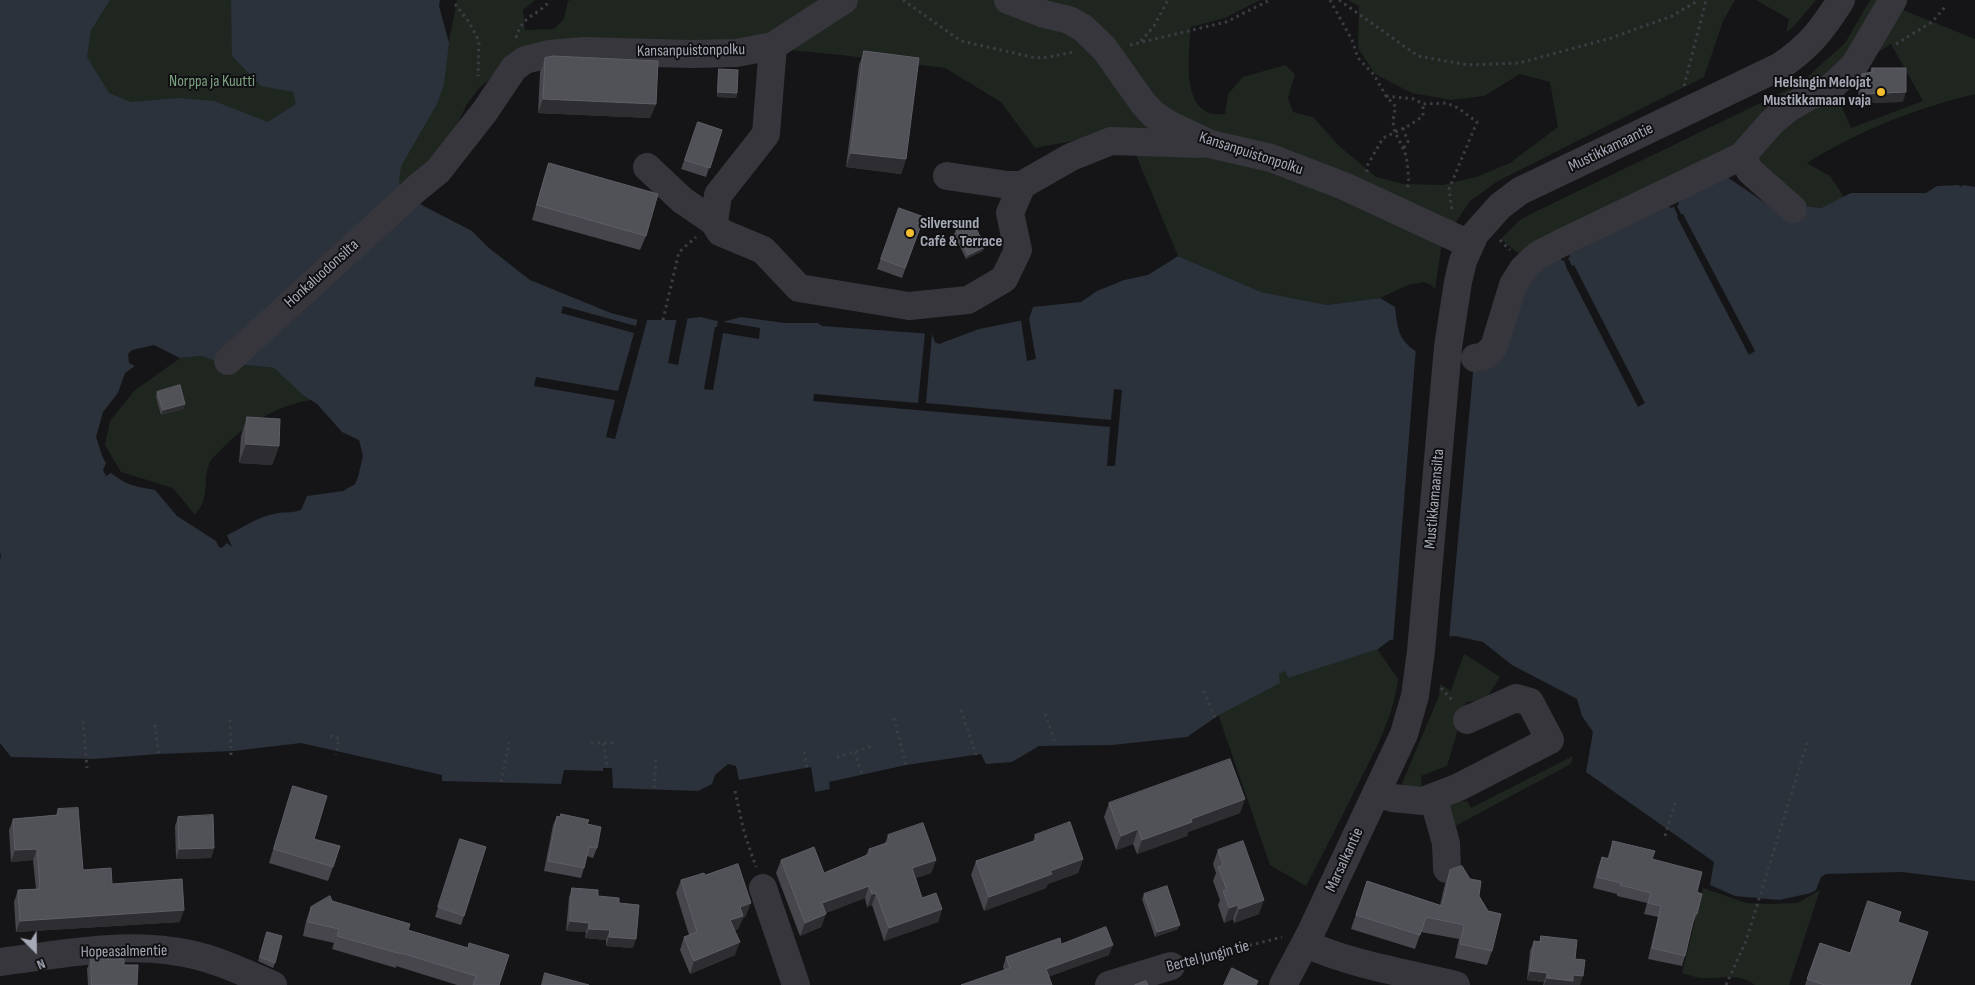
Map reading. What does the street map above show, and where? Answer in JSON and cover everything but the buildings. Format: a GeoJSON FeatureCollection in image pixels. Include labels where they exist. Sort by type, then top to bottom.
{"type":"FeatureCollection","features":[{"type":"Feature","properties":{"kind":"street","name":"Kansanpuistonpolku"},"geometry":{"type":"LineString","coordinates":[[519,64],[549,54],[583,51],[692,54],[736,53],[773,46],[844,0]]}},
{"type":"Feature","properties":{"kind":"street","name":"Kansanpuistonpolku"},"geometry":{"type":"LineString","coordinates":[[1008,0],[1044,14],[1069,20],[1083,28],[1104,48],[1153,114],[1168,124],[1210,144],[1271,158],[1362,194],[1461,240]]}},
{"type":"Feature","properties":{"kind":"street","name":"Mustikkamaantie"},"geometry":{"type":"LineString","coordinates":[[1448,346],[1458,282],[1461,240],[1520,191],[1779,67],[1799,54],[1822,30],[1841,0]]}},
{"type":"Feature","properties":{"kind":"street"},"geometry":{"type":"LineString","coordinates":[[1475,358],[1485,356],[1494,347],[1513,285],[1523,269],[1538,256],[1567,240],[1742,156],[1772,122],[1797,103],[1828,90],[1854,66],[1893,0]]}},
{"type":"Feature","properties":{"kind":"street"},"geometry":{"type":"LineString","coordinates":[[714,222],[718,195],[766,134],[773,46]]}},
{"type":"Feature","properties":{"kind":"street","name":"Honkaluodonsilta"},"geometry":{"type":"LineString","coordinates":[[228,361],[438,171],[519,64]]}},
{"type":"Feature","properties":{"kind":"street"},"geometry":{"type":"LineString","coordinates":[[947,176],[1008,185],[1022,185],[1071,157],[1111,141],[1192,145],[1210,144]]}},
{"type":"Feature","properties":{"kind":"street"},"geometry":{"type":"LineString","coordinates":[[1742,156],[1750,171],[1793,210]]}},
{"type":"Feature","properties":{"kind":"street"},"geometry":{"type":"LineString","coordinates":[[647,167],[682,200],[714,222],[720,232],[763,250],[799,288],[909,306],[968,300],[1004,279],[1018,250],[1010,213],[1022,185]]}},
{"type":"Feature","properties":{"kind":"street","name":"Mustikkamaansilta"},"geometry":{"type":"LineString","coordinates":[[1404,734],[1415,696],[1421,651],[1448,346]]}},
{"type":"Feature","properties":{"kind":"street"},"geometry":{"type":"LineString","coordinates":[[1376,793],[1392,798],[1423,801],[1476,778],[1550,740],[1530,702],[1516,698],[1466,720]]}},
{"type":"Feature","properties":{"kind":"street","name":"Marsalkantie"},"geometry":{"type":"LineString","coordinates":[[1282,985],[1306,944],[1404,734]]}},
{"type":"Feature","properties":{"kind":"street"},"geometry":{"type":"LineString","coordinates":[[1433,797],[1446,844],[1447,869]]}},
{"type":"Feature","properties":{"kind":"street"},"geometry":{"type":"LineString","coordinates":[[763,888],[796,985]]}},
{"type":"Feature","properties":{"kind":"street"},"geometry":{"type":"LineString","coordinates":[[1306,944],[1361,962],[1456,985]]}},
{"type":"Feature","properties":{"kind":"street","name":"Hopeasalmentie"},"geometry":{"type":"LineString","coordinates":[[0,962],[118,949],[144,948],[173,951],[210,959],[273,985]]}},
{"type":"Feature","properties":{"kind":"street","name":"Bertel Jungin tie"},"geometry":{"type":"LineString","coordinates":[[1109,985],[1171,966]]}},
{"type":"Feature","properties":{"kind":"path"},"geometry":{"type":"LineString","coordinates":[[519,64],[513,53],[518,29],[530,15],[550,0]]}},
{"type":"Feature","properties":{"kind":"path"},"geometry":{"type":"LineString","coordinates":[[903,0],[961,41],[1043,58],[1104,48],[1115,49],[1226,22],[1270,0]]}},
{"type":"Feature","properties":{"kind":"path"},"geometry":{"type":"LineString","coordinates":[[1140,42],[1154,26],[1168,0]]}},
{"type":"Feature","properties":{"kind":"path"},"geometry":{"type":"LineString","coordinates":[[1330,0],[1352,40],[1358,58],[1374,75],[1386,96],[1396,107],[1392,120],[1395,132],[1406,156],[1409,184],[1394,208]]}},
{"type":"Feature","properties":{"kind":"path"},"geometry":{"type":"LineString","coordinates":[[1339,0],[1418,56],[1468,64],[1519,63],[1611,38],[1672,16],[1699,0]]}},
{"type":"Feature","properties":{"kind":"path"},"geometry":{"type":"LineString","coordinates":[[1683,93],[1691,52],[1706,0]]}},
{"type":"Feature","properties":{"kind":"path"},"geometry":{"type":"LineString","coordinates":[[455,4],[469,22],[478,41],[478,81],[485,111]]}},
{"type":"Feature","properties":{"kind":"path"},"geometry":{"type":"LineString","coordinates":[[1893,45],[1932,22],[1945,7]]}},
{"type":"Feature","properties":{"kind":"path"},"geometry":{"type":"LineString","coordinates":[[1386,96],[1414,99],[1423,104],[1446,103],[1458,108],[1477,122],[1449,189],[1452,210],[1461,240]]}},
{"type":"Feature","properties":{"kind":"path"},"geometry":{"type":"LineString","coordinates":[[1362,194],[1368,180],[1367,166],[1383,138],[1423,116],[1423,104]]}},
{"type":"Feature","properties":{"kind":"path"},"geometry":{"type":"LineString","coordinates":[[1402,128],[1408,142],[1403,150]]}},
{"type":"Feature","properties":{"kind":"path"},"geometry":{"type":"LineString","coordinates":[[663,320],[679,252],[714,222]]}},
{"type":"Feature","properties":{"kind":"path"},"geometry":{"type":"LineString","coordinates":[[1438,684],[1466,720]]}},
{"type":"Feature","properties":{"kind":"path"},"geometry":{"type":"LineString","coordinates":[[1204,691],[1215,718]]}},
{"type":"Feature","properties":{"kind":"path"},"geometry":{"type":"LineString","coordinates":[[961,710],[976,755]]}},
{"type":"Feature","properties":{"kind":"path"},"geometry":{"type":"LineString","coordinates":[[1045,714],[1056,745]]}},
{"type":"Feature","properties":{"kind":"path"},"geometry":{"type":"LineString","coordinates":[[894,718],[906,765]]}},
{"type":"Feature","properties":{"kind":"path"},"geometry":{"type":"LineString","coordinates":[[230,720],[231,757]]}},
{"type":"Feature","properties":{"kind":"path"},"geometry":{"type":"LineString","coordinates":[[83,721],[87,768]]}},
{"type":"Feature","properties":{"kind":"path"},"geometry":{"type":"LineString","coordinates":[[155,725],[159,757]]}},
{"type":"Feature","properties":{"kind":"path"},"geometry":{"type":"LineString","coordinates":[[330,736],[339,738],[336,755]]}},
{"type":"Feature","properties":{"kind":"path"},"geometry":{"type":"LineString","coordinates":[[1726,985],[1746,941],[1808,740]]}},
{"type":"Feature","properties":{"kind":"path"},"geometry":{"type":"LineString","coordinates":[[501,782],[509,742]]}},
{"type":"Feature","properties":{"kind":"path"},"geometry":{"type":"LineString","coordinates":[[591,743],[616,743]]}},
{"type":"Feature","properties":{"kind":"path"},"geometry":{"type":"LineString","coordinates":[[603,743],[607,767]]}},
{"type":"Feature","properties":{"kind":"path"},"geometry":{"type":"LineString","coordinates":[[838,757],[873,746]]}},
{"type":"Feature","properties":{"kind":"path"},"geometry":{"type":"LineString","coordinates":[[804,752],[806,768]]}},
{"type":"Feature","properties":{"kind":"path"},"geometry":{"type":"LineString","coordinates":[[855,752],[862,774]]}},
{"type":"Feature","properties":{"kind":"path"},"geometry":{"type":"LineString","coordinates":[[654,788],[656,760]]}},
{"type":"Feature","properties":{"kind":"path"},"geometry":{"type":"LineString","coordinates":[[735,791],[744,832],[763,888]]}},
{"type":"Feature","properties":{"kind":"path"},"geometry":{"type":"LineString","coordinates":[[1665,836],[1675,803]]}},
{"type":"Feature","properties":{"kind":"path","name":"Bertel Jungin tie"},"geometry":{"type":"LineString","coordinates":[[1171,966],[1288,936],[1306,944]]}},
{"type":"Feature","properties":{"kind":"green space","name":"Norppa ja Kuutti"},"geometry":{"type":"Polygon","coordinates":[[[64,0],[276,0],[319,110],[127,162],[64,0]]]}},
{"type":"Feature","properties":{"kind":"green space"},"geometry":{"type":"Polygon","coordinates":[[[457,0],[535,0],[523,10],[525,30],[554,29],[564,19],[568,1],[571,0],[1260,0],[1225,18],[1191,27],[1189,77],[1191,90],[1196,101],[1203,109],[1213,114],[1225,114],[1228,94],[1243,77],[1285,65],[1295,74],[1288,98],[1293,112],[1313,117],[1339,146],[1376,177],[1403,184],[1442,185],[1476,177],[1510,163],[1558,127],[1550,82],[1520,74],[1484,96],[1451,100],[1412,93],[1375,74],[1358,48],[1359,6],[1348,0],[1735,0],[1723,21],[1704,77],[1498,181],[1470,201],[1442,243],[1435,289],[1424,282],[1408,285],[1380,298],[1327,305],[1261,292],[1178,256],[1126,131],[1035,148],[1001,102],[945,68],[841,55],[758,47],[525,51],[479,88],[467,104],[437,164],[405,190],[350,123],[449,41],[457,0]]]}},
{"type":"Feature","properties":{"kind":"green space"},"geometry":{"type":"Polygon","coordinates":[[[1756,0],[1816,0],[1786,33],[1789,19],[1756,0]]]}},
{"type":"Feature","properties":{"kind":"green space"},"geometry":{"type":"Polygon","coordinates":[[[1870,0],[1890,0],[1888,4],[1975,39],[1975,94],[1931,106],[1888,122],[1826,151],[1807,163],[1830,176],[1844,197],[1821,208],[1802,206],[1712,162],[1519,254],[1501,239],[1520,220],[1537,211],[1781,93],[1804,80],[1845,43],[1870,0]],[[1891,44],[1831,82],[1851,128],[1923,101],[1891,44]]]}},
{"type":"Feature","properties":{"kind":"green space"},"geometry":{"type":"Polygon","coordinates":[[[202,356],[218,362],[274,368],[311,400],[285,407],[260,418],[228,443],[210,462],[207,471],[205,496],[195,515],[173,488],[121,472],[105,445],[110,421],[134,391],[180,358],[202,356]]]}},
{"type":"Feature","properties":{"kind":"green space"},"geometry":{"type":"Polygon","coordinates":[[[1379,640],[1378,650],[1398,679],[1392,708],[1375,750],[1306,886],[1270,865],[1214,702],[1217,694],[1285,671],[1288,678],[1379,640]]]}},
{"type":"Feature","properties":{"kind":"green space"},"geometry":{"type":"Polygon","coordinates":[[[1464,654],[1500,677],[1485,700],[1466,702],[1447,766],[1421,776],[1422,791],[1398,793],[1439,696],[1440,684],[1451,691],[1464,654]]]}},
{"type":"Feature","properties":{"kind":"green space"},"geometry":{"type":"Polygon","coordinates":[[[1573,756],[1571,763],[1567,766],[1448,830],[1442,807],[1455,802],[1467,801],[1471,808],[1573,756]]]}},
{"type":"Feature","properties":{"kind":"green space"},"geometry":{"type":"Polygon","coordinates":[[[1703,888],[1746,903],[1772,904],[1798,903],[1820,890],[1789,985],[1755,985],[1749,981],[1737,978],[1701,978],[1682,973],[1703,888]]]}},
{"type":"Feature","properties":{"kind":"shaded area"},"geometry":{"type":"Polygon","coordinates":[[[0,0],[110,0],[91,30],[87,57],[109,93],[131,102],[178,98],[214,101],[268,122],[296,104],[293,92],[261,86],[232,56],[231,0],[440,0],[439,6],[449,43],[444,84],[437,104],[401,166],[399,182],[412,200],[472,231],[489,248],[530,280],[611,313],[638,320],[677,320],[700,317],[722,322],[741,317],[784,323],[818,323],[822,326],[932,334],[935,342],[939,344],[979,329],[1029,319],[1033,307],[1081,302],[1097,291],[1124,280],[1148,275],[1178,256],[1261,292],[1327,305],[1380,298],[1395,307],[1400,334],[1405,343],[1413,349],[1421,354],[1440,360],[1470,364],[1532,279],[1544,266],[1727,177],[1780,213],[1802,206],[1821,208],[1851,193],[1926,193],[1937,186],[1959,185],[1960,187],[1963,185],[1975,187],[1975,881],[1902,872],[1826,874],[1821,877],[1816,890],[1811,893],[1779,900],[1735,896],[1710,885],[1714,862],[1586,772],[1593,732],[1582,716],[1577,699],[1512,665],[1483,642],[1455,636],[1390,640],[1378,649],[1288,678],[1285,671],[1279,674],[1280,683],[1219,715],[1187,737],[1112,745],[1039,746],[1012,762],[986,764],[981,754],[906,765],[829,782],[830,789],[815,792],[811,767],[739,780],[736,766],[728,764],[715,775],[712,784],[698,791],[613,788],[612,768],[603,768],[603,771],[564,770],[561,784],[442,781],[442,775],[301,743],[233,751],[93,759],[11,757],[0,743],[0,0]],[[154,345],[132,350],[128,354],[129,363],[135,366],[125,373],[118,393],[103,412],[96,437],[106,463],[103,470],[106,476],[111,473],[132,485],[155,490],[177,516],[216,541],[219,547],[222,548],[227,543],[232,547],[227,535],[256,520],[277,513],[301,510],[307,496],[343,491],[355,484],[363,456],[359,440],[342,432],[317,404],[303,395],[274,368],[218,362],[202,356],[180,358],[154,345]]]}},
{"type":"Feature","properties":{"kind":"pier"},"geometry":{"type":"Polygon","coordinates":[[[1678,201],[1679,204],[1677,206],[1681,214],[1683,214],[1755,351],[1749,355],[1677,217],[1674,207],[1670,208],[1669,205],[1678,201]]]}},
{"type":"Feature","properties":{"kind":"pier"},"geometry":{"type":"Polygon","coordinates":[[[1568,253],[1572,266],[1574,265],[1645,403],[1638,407],[1564,260],[1562,261],[1560,257],[1568,253]]]}},
{"type":"Feature","properties":{"kind":"pier"},"geometry":{"type":"Polygon","coordinates":[[[563,306],[636,326],[638,317],[648,317],[615,439],[606,437],[615,400],[534,386],[536,377],[618,391],[634,333],[561,313],[563,306]]]}},
{"type":"Feature","properties":{"kind":"pier"},"geometry":{"type":"Polygon","coordinates":[[[688,316],[678,365],[668,363],[677,317],[688,316]]]}},
{"type":"Feature","properties":{"kind":"pier"},"geometry":{"type":"Polygon","coordinates":[[[1029,319],[1036,359],[1027,361],[1021,320],[1029,319]]]}},
{"type":"Feature","properties":{"kind":"pier"},"geometry":{"type":"Polygon","coordinates":[[[718,321],[760,328],[759,339],[723,333],[713,390],[704,389],[715,327],[717,327],[718,321]]]}},
{"type":"Feature","properties":{"kind":"pier"},"geometry":{"type":"Polygon","coordinates":[[[925,333],[932,334],[926,403],[1111,420],[1114,389],[1122,390],[1115,466],[1107,466],[1110,427],[813,401],[814,394],[918,403],[925,333]]]}},
{"type":"Feature","properties":{"kind":"pier"},"geometry":{"type":"Polygon","coordinates":[[[1416,347],[1426,355],[1474,361],[1449,639],[1393,643],[1416,347]]]}},
{"type":"Feature","properties":{"kind":"place","name":"Helsingin Melojat Mustikkamaan vaja"},"geometry":{"type":"Point","coordinates":[1881,92]}},
{"type":"Feature","properties":{"kind":"place","name":"Silversund Café & Terrace"},"geometry":{"type":"Point","coordinates":[910,233]}}]}
